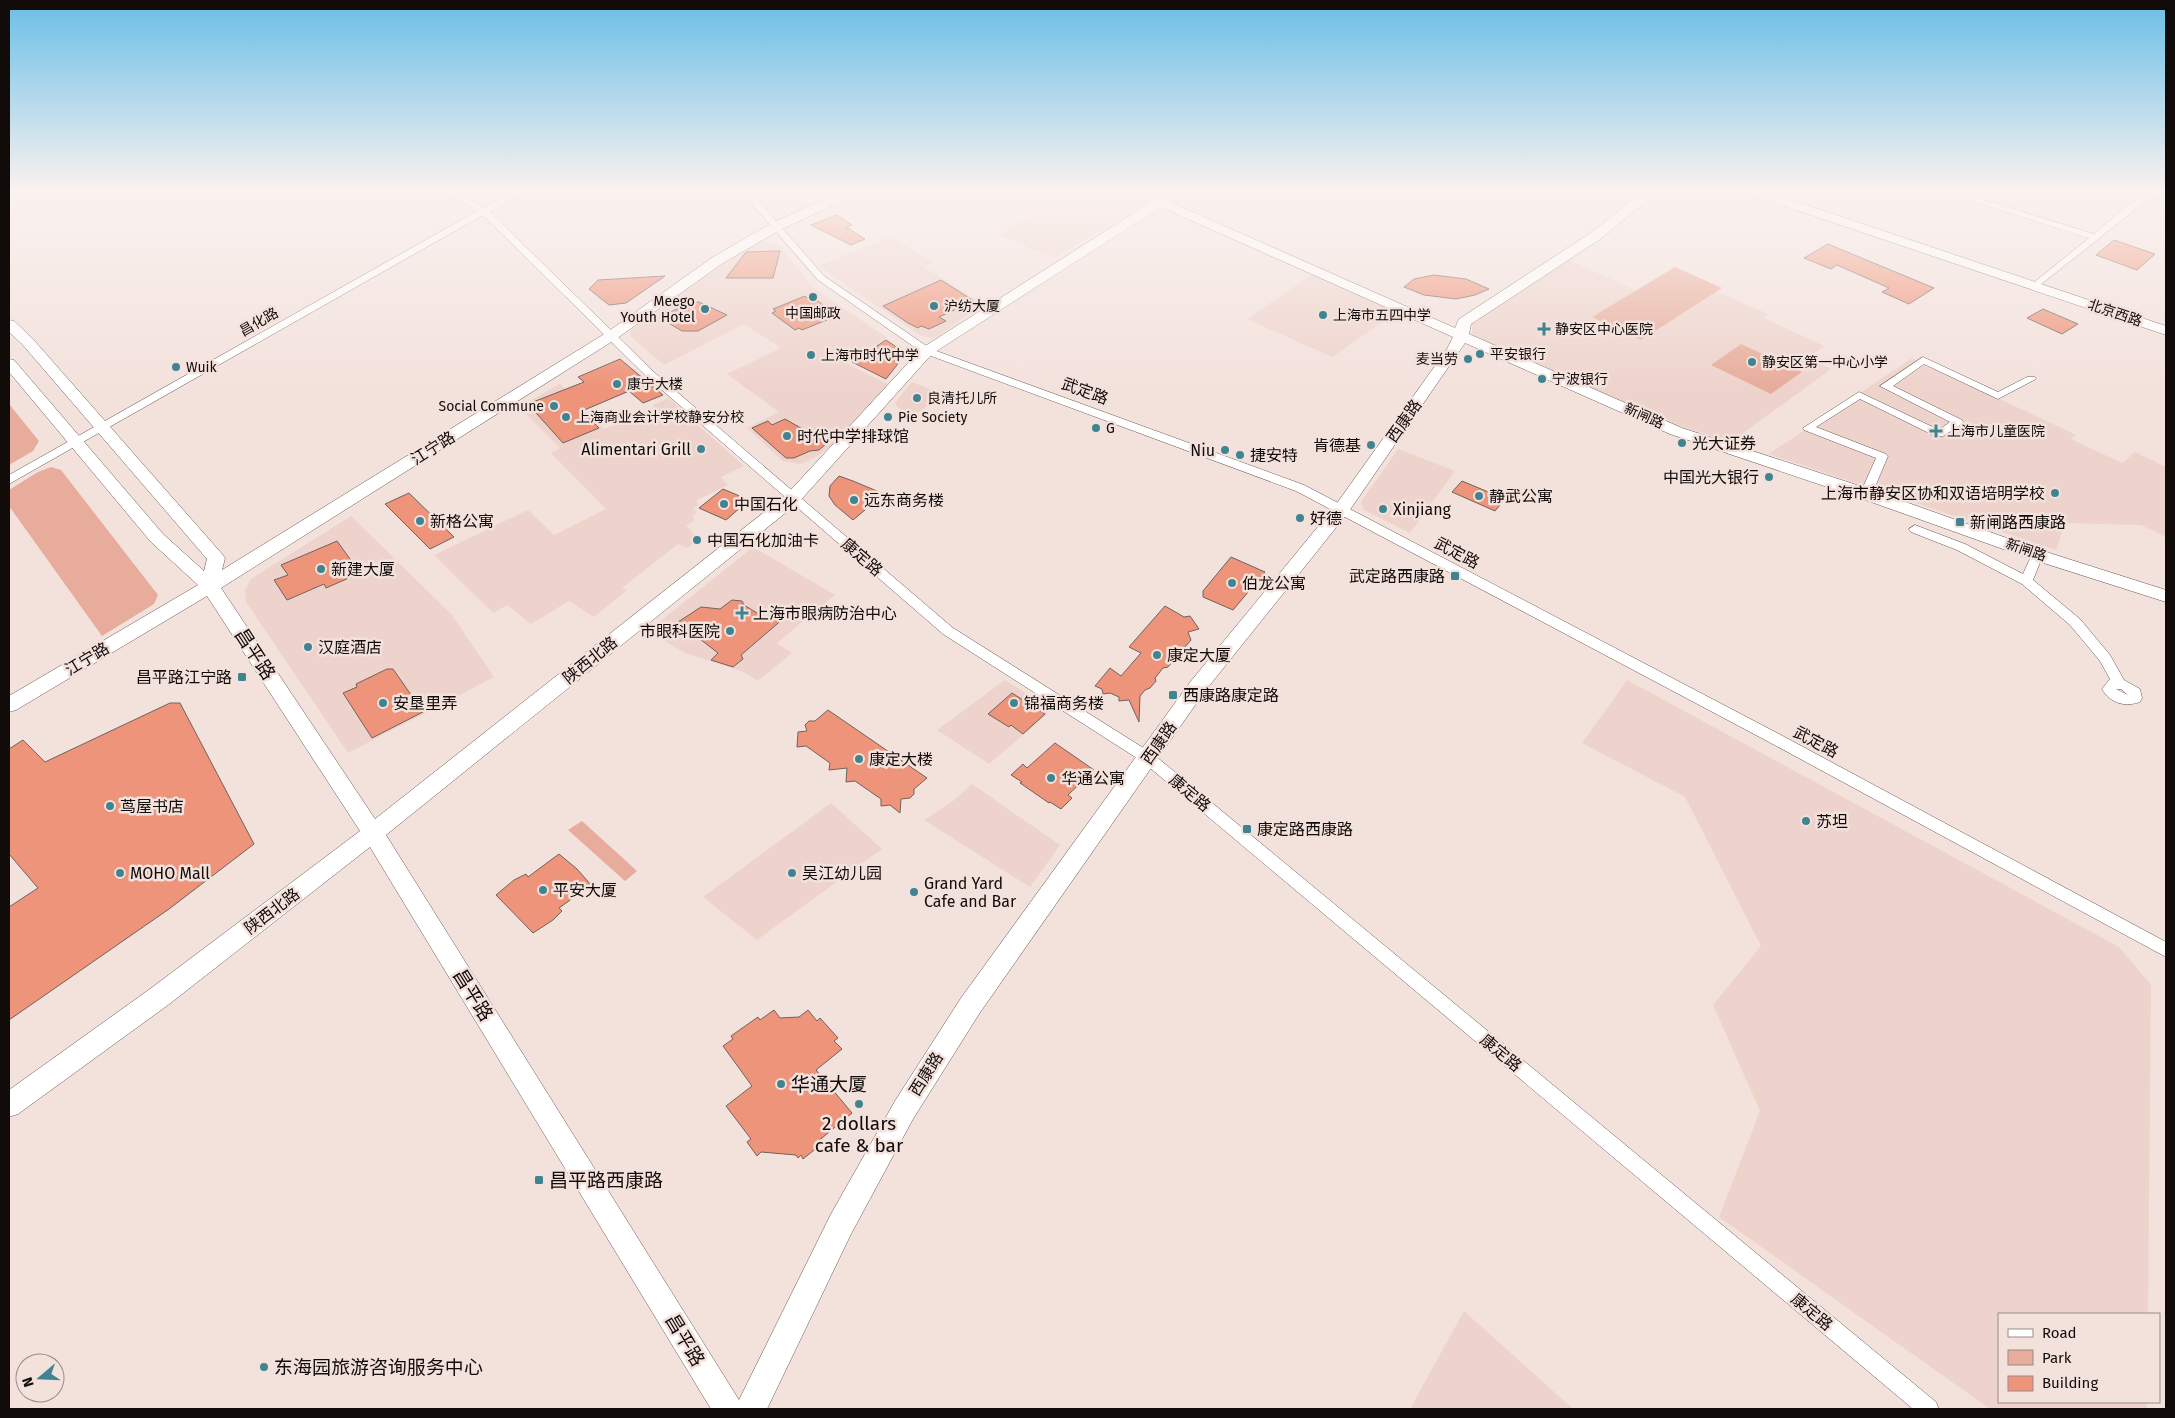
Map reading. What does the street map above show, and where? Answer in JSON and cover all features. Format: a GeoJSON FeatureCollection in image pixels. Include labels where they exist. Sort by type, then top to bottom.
{"type":"FeatureCollection","features":[{"type":"Feature","properties":{"kind":"main road","name":"江宁路"},"geometry":{"type":"LineString","coordinates":[[9,705],[210,586],[611,336],[725,256]]}},
{"type":"Feature","properties":{"kind":"main road","name":"陕西北路"},"geometry":{"type":"LineString","coordinates":[[9,1105],[160,997],[374,833],[793,498],[927,351],[1075,256]]}},
{"type":"Feature","properties":{"kind":"main road","name":"新闸路"},"geometry":{"type":"LineString","coordinates":[[1283,256],[1676,431],[1866,494],[2037,555],[2166,596]]}},
{"type":"Feature","properties":{"kind":"main road","name":"西康路"},"geometry":{"type":"LineString","coordinates":[[751,1409],[841,1224],[904,1110],[970,1006],[1198,686],[1341,510],[1454,349],[1461,335],[1464,322],[1565,256]]}},
{"type":"Feature","properties":{"kind":"main road","name":"北京西路"},"geometry":{"type":"LineString","coordinates":[[1946,256],[2166,331]]}},
{"type":"Feature","properties":{"kind":"main road"},"geometry":{"type":"LineString","coordinates":[[9,324],[102,426],[216,558],[210,586]]}},
{"type":"Feature","properties":{"kind":"main road","name":"昌平路"},"geometry":{"type":"LineString","coordinates":[[9,363],[157,538],[210,586],[374,833],[728,1409]]}},
{"type":"Feature","properties":{"kind":"street","name":"昌化路"},"geometry":{"type":"LineString","coordinates":[[9,480],[404,256]]}},
{"type":"Feature","properties":{"kind":"street","name":"康定路"},"geometry":{"type":"LineString","coordinates":[[530,256],[652,376],[948,631],[1148,758],[1929,1409]]}},
{"type":"Feature","properties":{"kind":"street","name":"武定路"},"geometry":{"type":"LineString","coordinates":[[803,256],[821,278],[927,351],[1300,488],[1774,738],[2166,950]]}},
{"type":"Feature","properties":{"kind":"street"},"geometry":{"type":"LineString","coordinates":[[2035,286],[2071,256]]}},
{"type":"Feature","properties":{"kind":"street"},"geometry":{"type":"LineString","coordinates":[[1866,494],[1882,456],[1808,428],[1860,395],[1939,434],[1958,422],[1885,386],[1923,360],[1998,396],[2032,378]]}},
{"type":"Feature","properties":{"kind":"street"},"geometry":{"type":"LineString","coordinates":[[1914,529],[1961,547],[2026,581],[2075,622],[2105,658],[2120,684]]}},
{"type":"Feature","properties":{"kind":"street"},"geometry":{"type":"LineString","coordinates":[[2026,581],[2037,555]]}},
{"type":"Feature","properties":{"kind":"shaded area"},"geometry":{"type":"Polygon","coordinates":[[[733,256],[788,256],[810,285],[887,338],[844,362],[889,385],[834,443],[818,456],[800,464],[783,461],[747,428],[779,412],[727,374],[781,348],[744,324],[664,365],[630,336],[631,330],[733,256]]]}},
{"type":"Feature","properties":{"kind":"shaded area"},"geometry":{"type":"Polygon","coordinates":[[[843,256],[923,256],[933,262],[924,267],[983,304],[938,336],[933,338],[921,336],[819,266],[843,256]]]}},
{"type":"Feature","properties":{"kind":"shaded area"},"geometry":{"type":"Polygon","coordinates":[[[1568,260],[1636,290],[1593,317],[1641,340],[1716,291],[1768,314],[1764,318],[1824,346],[1808,358],[1831,369],[1731,442],[1677,425],[1472,335],[1472,323],[1568,260]]]}},
{"type":"Feature","properties":{"kind":"shaded area","name":"上海市五四中学"},"geometry":{"type":"Polygon","coordinates":[[[1313,274],[1398,311],[1332,357],[1247,319],[1313,274]]]}},
{"type":"Feature","properties":{"kind":"shaded area"},"geometry":{"type":"Polygon","coordinates":[[[1912,358],[2076,435],[2071,439],[2122,463],[2135,452],[2166,467],[2166,537],[2141,525],[2065,523],[2056,550],[1769,454],[1912,358]]]}},
{"type":"Feature","properties":{"kind":"shaded area","name":"良清托儿所"},"geometry":{"type":"Polygon","coordinates":[[[912,382],[942,394],[915,415],[898,408],[895,403],[912,382]]]}},
{"type":"Feature","properties":{"kind":"shaded area"},"geometry":{"type":"Polygon","coordinates":[[[560,384],[604,429],[655,407],[653,405],[668,398],[744,466],[721,477],[728,485],[697,500],[698,506],[693,508],[697,513],[692,515],[695,520],[686,525],[697,538],[688,548],[678,544],[622,588],[627,590],[594,617],[569,601],[531,624],[507,605],[493,613],[434,555],[528,510],[554,535],[606,509],[551,453],[560,448],[519,407],[560,384]]]}},
{"type":"Feature","properties":{"kind":"shaded area"},"geometry":{"type":"Polygon","coordinates":[[[1398,449],[1455,471],[1410,533],[1364,510],[1361,502],[1398,449]]]}},
{"type":"Feature","properties":{"kind":"shaded area"},"geometry":{"type":"Polygon","coordinates":[[[351,516],[452,615],[494,677],[348,753],[246,602],[245,590],[251,579],[351,516]]]}},
{"type":"Feature","properties":{"kind":"shaded area","name":"上海市眼病防治中心"},"geometry":{"type":"Polygon","coordinates":[[[753,547],[835,595],[777,643],[792,653],[758,681],[744,672],[685,653],[648,631],[753,547]]]}},
{"type":"Feature","properties":{"kind":"shaded area"},"geometry":{"type":"Polygon","coordinates":[[[1005,680],[1052,710],[989,764],[937,730],[1005,680]]]}},
{"type":"Feature","properties":{"kind":"shaded area"},"geometry":{"type":"Polygon","coordinates":[[[1627,680],[2119,947],[2151,985],[2148,1313],[1998,1313],[1998,1403],[2147,1403],[2147,1409],[1990,1409],[1719,1217],[1760,1111],[1713,1005],[1761,946],[1685,797],[1582,743],[1627,680]]]}},
{"type":"Feature","properties":{"kind":"shaded area"},"geometry":{"type":"Polygon","coordinates":[[[972,784],[1060,845],[1030,887],[924,820],[953,801],[972,784]]]}},
{"type":"Feature","properties":{"kind":"shaded area","name":"吴江幼儿园"},"geometry":{"type":"Polygon","coordinates":[[[831,803],[882,849],[757,940],[703,897],[831,803]]]}},
{"type":"Feature","properties":{"kind":"shaded area"},"geometry":{"type":"Polygon","coordinates":[[[1464,1311],[1573,1409],[1410,1409],[1464,1311]]]}},
{"type":"Feature","properties":{"kind":"green space"},"geometry":{"type":"Polygon","coordinates":[[[1675,267],[1722,288],[1641,340],[1592,317],[1675,267]]]}},
{"type":"Feature","properties":{"kind":"green space"},"geometry":{"type":"Polygon","coordinates":[[[1741,344],[1802,372],[1771,394],[1711,365],[1741,344]]]}},
{"type":"Feature","properties":{"kind":"green space"},"geometry":{"type":"Polygon","coordinates":[[[9,404],[39,441],[33,451],[9,465],[9,404]]]}},
{"type":"Feature","properties":{"kind":"green space"},"geometry":{"type":"Polygon","coordinates":[[[51,467],[61,470],[158,595],[154,604],[102,636],[9,506],[9,490],[38,472],[51,467]]]}},
{"type":"Feature","properties":{"kind":"green space"},"geometry":{"type":"Polygon","coordinates":[[[582,821],[637,871],[625,881],[568,830],[582,821]]]}},
{"type":"Feature","properties":{"kind":"building"},"geometry":{"type":"Polygon","coordinates":[[[743,256],[779,256],[773,278],[726,278],[743,256]]]}},
{"type":"Feature","properties":{"kind":"building"},"geometry":{"type":"Polygon","coordinates":[[[1807,256],[1857,256],[1934,288],[1909,304],[1882,292],[1889,288],[1837,265],[1831,269],[1804,258],[1807,256]]]}},
{"type":"Feature","properties":{"kind":"building"},"geometry":{"type":"Polygon","coordinates":[[[2099,256],[2153,256],[2137,270],[2099,256]]]}},
{"type":"Feature","properties":{"kind":"building"},"geometry":{"type":"Polygon","coordinates":[[[1434,275],[1466,279],[1489,289],[1475,295],[1456,299],[1424,295],[1404,287],[1414,279],[1434,275]]]}},
{"type":"Feature","properties":{"kind":"building"},"geometry":{"type":"Polygon","coordinates":[[[665,276],[626,303],[609,305],[589,289],[598,280],[665,276]]]}},
{"type":"Feature","properties":{"kind":"building","name":"沪纺大厦"},"geometry":{"type":"Polygon","coordinates":[[[941,280],[974,301],[939,317],[946,321],[929,329],[921,326],[918,328],[908,323],[883,306],[941,280]]]}},
{"type":"Feature","properties":{"kind":"building"},"geometry":{"type":"Polygon","coordinates":[[[805,296],[807,298],[811,296],[835,314],[831,315],[834,317],[802,330],[799,328],[795,330],[772,313],[776,311],[773,309],[805,296]]]}},
{"type":"Feature","properties":{"kind":"building"},"geometry":{"type":"Polygon","coordinates":[[[699,302],[727,315],[698,331],[682,331],[665,321],[667,314],[688,303],[699,302]]]}},
{"type":"Feature","properties":{"kind":"building"},"geometry":{"type":"Polygon","coordinates":[[[2043,309],[2078,324],[2062,334],[2027,318],[2043,309]]]}},
{"type":"Feature","properties":{"kind":"building"},"geometry":{"type":"Polygon","coordinates":[[[886,340],[895,346],[899,356],[897,365],[886,379],[852,362],[886,340]]]}},
{"type":"Feature","properties":{"kind":"building"},"geometry":{"type":"Polygon","coordinates":[[[620,359],[663,395],[643,403],[629,391],[582,411],[599,428],[563,443],[528,404],[584,382],[578,377],[620,359]]]}},
{"type":"Feature","properties":{"kind":"building","name":"时代中学排球馆"},"geometry":{"type":"Polygon","coordinates":[[[785,419],[827,443],[819,450],[810,451],[794,458],[786,458],[752,428],[768,421],[772,425],[785,419]]]}},
{"type":"Feature","properties":{"kind":"building","name":"远东商务楼"},"geometry":{"type":"Polygon","coordinates":[[[839,476],[884,494],[853,520],[835,505],[829,496],[830,486],[839,476]]]}},
{"type":"Feature","properties":{"kind":"building","name":"静武公寓"},"geometry":{"type":"Polygon","coordinates":[[[1462,481],[1505,499],[1495,511],[1452,492],[1462,481]]]}},
{"type":"Feature","properties":{"kind":"building","name":"中国石化"},"geometry":{"type":"Polygon","coordinates":[[[723,489],[749,500],[726,520],[699,508],[723,489]]]}},
{"type":"Feature","properties":{"kind":"building","name":"新格公寓"},"geometry":{"type":"Polygon","coordinates":[[[409,493],[454,537],[430,549],[385,504],[409,493]]]}},
{"type":"Feature","properties":{"kind":"building","name":"新建大厦"},"geometry":{"type":"Polygon","coordinates":[[[337,541],[360,573],[326,588],[324,584],[287,600],[274,580],[288,575],[281,565],[337,541]]]}},
{"type":"Feature","properties":{"kind":"building","name":"伯龙公寓"},"geometry":{"type":"Polygon","coordinates":[[[1231,557],[1265,572],[1233,610],[1203,597],[1203,591],[1231,557]]]}},
{"type":"Feature","properties":{"kind":"building","name":"市眼科医院"},"geometry":{"type":"Polygon","coordinates":[[[732,600],[742,601],[744,605],[765,618],[784,618],[741,655],[743,659],[733,667],[711,660],[718,653],[678,622],[701,607],[720,609],[732,600]]]}},
{"type":"Feature","properties":{"kind":"building","name":"康定大厦"},"geometry":{"type":"Polygon","coordinates":[[[1165,606],[1184,617],[1190,616],[1199,629],[1188,632],[1191,640],[1185,647],[1180,648],[1173,656],[1174,660],[1168,667],[1163,668],[1155,678],[1156,681],[1140,696],[1139,722],[1129,700],[1119,701],[1119,697],[1110,693],[1103,694],[1102,689],[1095,686],[1110,668],[1121,676],[1141,653],[1129,647],[1165,606]]]}},
{"type":"Feature","properties":{"kind":"building","name":"安垦里弄"},"geometry":{"type":"Polygon","coordinates":[[[387,669],[393,669],[423,712],[372,738],[343,693],[357,687],[356,684],[387,669]]]}},
{"type":"Feature","properties":{"kind":"building","name":"锦福商务楼"},"geometry":{"type":"Polygon","coordinates":[[[1012,693],[1045,714],[1023,734],[1011,725],[1009,727],[988,714],[1012,693]]]}},
{"type":"Feature","properties":{"kind":"building","name":"MOHO Mall"},"geometry":{"type":"Polygon","coordinates":[[[170,703],[180,703],[254,844],[169,909],[9,1020],[9,907],[38,888],[9,854],[9,749],[23,740],[45,762],[170,703]]]}},
{"type":"Feature","properties":{"kind":"building","name":"康定大楼"},"geometry":{"type":"Polygon","coordinates":[[[828,710],[927,778],[914,789],[914,794],[910,798],[901,799],[900,813],[890,805],[881,806],[881,799],[855,781],[846,782],[847,768],[829,770],[830,763],[806,746],[797,747],[798,732],[807,731],[805,725],[809,721],[815,721],[828,710]]]}},
{"type":"Feature","properties":{"kind":"building","name":"华通公寓"},"geometry":{"type":"Polygon","coordinates":[[[1055,743],[1094,770],[1068,795],[1072,798],[1061,809],[1049,803],[1011,775],[1023,764],[1027,768],[1055,743]]]}},
{"type":"Feature","properties":{"kind":"building","name":"平安大厦"},"geometry":{"type":"Polygon","coordinates":[[[559,854],[577,869],[591,885],[559,908],[562,911],[553,920],[533,933],[496,895],[514,880],[526,874],[528,877],[559,854]]]}},
{"type":"Feature","properties":{"kind":"building","name":"华通大厦"},"geometry":{"type":"Polygon","coordinates":[[[774,1010],[780,1018],[799,1017],[808,1010],[817,1021],[820,1018],[838,1038],[834,1041],[842,1049],[816,1070],[852,1113],[816,1143],[819,1146],[803,1159],[801,1155],[798,1158],[796,1155],[761,1152],[757,1156],[747,1142],[751,1139],[726,1106],[752,1086],[723,1046],[733,1039],[731,1036],[758,1017],[760,1020],[774,1010]]]}},
{"type":"Feature","properties":{"kind":"place","name":"中国邮政"},"geometry":{"type":"Point","coordinates":[813,297]}},
{"type":"Feature","properties":{"kind":"place","name":"沪纺大厦"},"geometry":{"type":"Point","coordinates":[934,306]}},
{"type":"Feature","properties":{"kind":"place","name":"Meego Youth Hotel"},"geometry":{"type":"Point","coordinates":[705,309]}},
{"type":"Feature","properties":{"kind":"place","name":"上海市五四中学"},"geometry":{"type":"Point","coordinates":[1323,315]}},
{"type":"Feature","properties":{"kind":"place","name":"静安区中心医院"},"geometry":{"type":"Point","coordinates":[1544,329]}},
{"type":"Feature","properties":{"kind":"place","name":"平安银行"},"geometry":{"type":"Point","coordinates":[1480,354]}},
{"type":"Feature","properties":{"kind":"place","name":"上海市时代中学"},"geometry":{"type":"Point","coordinates":[811,355]}},
{"type":"Feature","properties":{"kind":"place","name":"麦当劳"},"geometry":{"type":"Point","coordinates":[1468,359]}},
{"type":"Feature","properties":{"kind":"place","name":"静安区第一中心小学"},"geometry":{"type":"Point","coordinates":[1752,362]}},
{"type":"Feature","properties":{"kind":"place","name":"Wuik"},"geometry":{"type":"Point","coordinates":[176,367]}},
{"type":"Feature","properties":{"kind":"place","name":"宁波银行"},"geometry":{"type":"Point","coordinates":[1542,379]}},
{"type":"Feature","properties":{"kind":"place","name":"康宁大楼"},"geometry":{"type":"Point","coordinates":[617,384]}},
{"type":"Feature","properties":{"kind":"place","name":"良清托儿所"},"geometry":{"type":"Point","coordinates":[917,398]}},
{"type":"Feature","properties":{"kind":"place","name":"Social Commune"},"geometry":{"type":"Point","coordinates":[554,406]}},
{"type":"Feature","properties":{"kind":"place","name":"上海商业会计学校静安分校"},"geometry":{"type":"Point","coordinates":[566,417]}},
{"type":"Feature","properties":{"kind":"place","name":"Pie Society"},"geometry":{"type":"Point","coordinates":[888,417]}},
{"type":"Feature","properties":{"kind":"place","name":"G"},"geometry":{"type":"Point","coordinates":[1096,428]}},
{"type":"Feature","properties":{"kind":"place","name":"上海市儿童医院"},"geometry":{"type":"Point","coordinates":[1936,431]}},
{"type":"Feature","properties":{"kind":"place","name":"时代中学排球馆"},"geometry":{"type":"Point","coordinates":[787,436]}},
{"type":"Feature","properties":{"kind":"place","name":"光大证券"},"geometry":{"type":"Point","coordinates":[1682,443]}},
{"type":"Feature","properties":{"kind":"place","name":"肯德基"},"geometry":{"type":"Point","coordinates":[1371,445]}},
{"type":"Feature","properties":{"kind":"place","name":"Alimentari Grill"},"geometry":{"type":"Point","coordinates":[701,449]}},
{"type":"Feature","properties":{"kind":"place","name":"Niu"},"geometry":{"type":"Point","coordinates":[1225,450]}},
{"type":"Feature","properties":{"kind":"place","name":"捷安特"},"geometry":{"type":"Point","coordinates":[1240,455]}},
{"type":"Feature","properties":{"kind":"place","name":"中国光大银行"},"geometry":{"type":"Point","coordinates":[1769,477]}},
{"type":"Feature","properties":{"kind":"place","name":"上海市静安区协和双语培明学校"},"geometry":{"type":"Point","coordinates":[2055,493]}},
{"type":"Feature","properties":{"kind":"place","name":"静武公寓"},"geometry":{"type":"Point","coordinates":[1479,496]}},
{"type":"Feature","properties":{"kind":"place","name":"远东商务楼"},"geometry":{"type":"Point","coordinates":[854,500]}},
{"type":"Feature","properties":{"kind":"place","name":"中国石化"},"geometry":{"type":"Point","coordinates":[724,504]}},
{"type":"Feature","properties":{"kind":"place","name":"Xinjiang"},"geometry":{"type":"Point","coordinates":[1383,509]}},
{"type":"Feature","properties":{"kind":"place","name":"好德"},"geometry":{"type":"Point","coordinates":[1300,518]}},
{"type":"Feature","properties":{"kind":"place","name":"新格公寓"},"geometry":{"type":"Point","coordinates":[420,521]}},
{"type":"Feature","properties":{"kind":"place","name":"新闸路西康路"},"geometry":{"type":"Point","coordinates":[1960,522]}},
{"type":"Feature","properties":{"kind":"place","name":"中国石化加油卡"},"geometry":{"type":"Point","coordinates":[697,540]}},
{"type":"Feature","properties":{"kind":"place","name":"新建大厦"},"geometry":{"type":"Point","coordinates":[321,569]}},
{"type":"Feature","properties":{"kind":"place","name":"武定路西康路"},"geometry":{"type":"Point","coordinates":[1455,576]}},
{"type":"Feature","properties":{"kind":"place","name":"伯龙公寓"},"geometry":{"type":"Point","coordinates":[1232,583]}},
{"type":"Feature","properties":{"kind":"place","name":"上海市眼病防治中心"},"geometry":{"type":"Point","coordinates":[742,613]}},
{"type":"Feature","properties":{"kind":"place","name":"市眼科医院"},"geometry":{"type":"Point","coordinates":[730,631]}},
{"type":"Feature","properties":{"kind":"place","name":"汉庭酒店"},"geometry":{"type":"Point","coordinates":[308,647]}},
{"type":"Feature","properties":{"kind":"place","name":"康定大厦"},"geometry":{"type":"Point","coordinates":[1157,655]}},
{"type":"Feature","properties":{"kind":"place","name":"昌平路江宁路"},"geometry":{"type":"Point","coordinates":[242,677]}},
{"type":"Feature","properties":{"kind":"place","name":"西康路康定路"},"geometry":{"type":"Point","coordinates":[1173,695]}},
{"type":"Feature","properties":{"kind":"place","name":"安垦里弄"},"geometry":{"type":"Point","coordinates":[383,703]}},
{"type":"Feature","properties":{"kind":"place","name":"锦福商务楼"},"geometry":{"type":"Point","coordinates":[1014,703]}},
{"type":"Feature","properties":{"kind":"place","name":"康定大楼"},"geometry":{"type":"Point","coordinates":[859,759]}},
{"type":"Feature","properties":{"kind":"place","name":"华通公寓"},"geometry":{"type":"Point","coordinates":[1051,778]}},
{"type":"Feature","properties":{"kind":"place","name":"茑屋书店"},"geometry":{"type":"Point","coordinates":[110,806]}},
{"type":"Feature","properties":{"kind":"place","name":"苏坦"},"geometry":{"type":"Point","coordinates":[1806,821]}},
{"type":"Feature","properties":{"kind":"place","name":"康定路西康路"},"geometry":{"type":"Point","coordinates":[1247,829]}},
{"type":"Feature","properties":{"kind":"place","name":"MOHO Mall"},"geometry":{"type":"Point","coordinates":[120,873]}},
{"type":"Feature","properties":{"kind":"place","name":"吴江幼儿园"},"geometry":{"type":"Point","coordinates":[792,873]}},
{"type":"Feature","properties":{"kind":"place","name":"平安大厦"},"geometry":{"type":"Point","coordinates":[543,890]}},
{"type":"Feature","properties":{"kind":"place","name":"Grand Yard Cafe and Bar"},"geometry":{"type":"Point","coordinates":[914,892]}},
{"type":"Feature","properties":{"kind":"place","name":"华通大厦"},"geometry":{"type":"Point","coordinates":[781,1084]}},
{"type":"Feature","properties":{"kind":"place","name":"2 dollars cafe & bar"},"geometry":{"type":"Point","coordinates":[859,1104]}},
{"type":"Feature","properties":{"kind":"place","name":"昌平路西康路"},"geometry":{"type":"Point","coordinates":[539,1180]}},
{"type":"Feature","properties":{"kind":"place","name":"东海园旅游咨询服务中心"},"geometry":{"type":"Point","coordinates":[264,1367]}}]}
